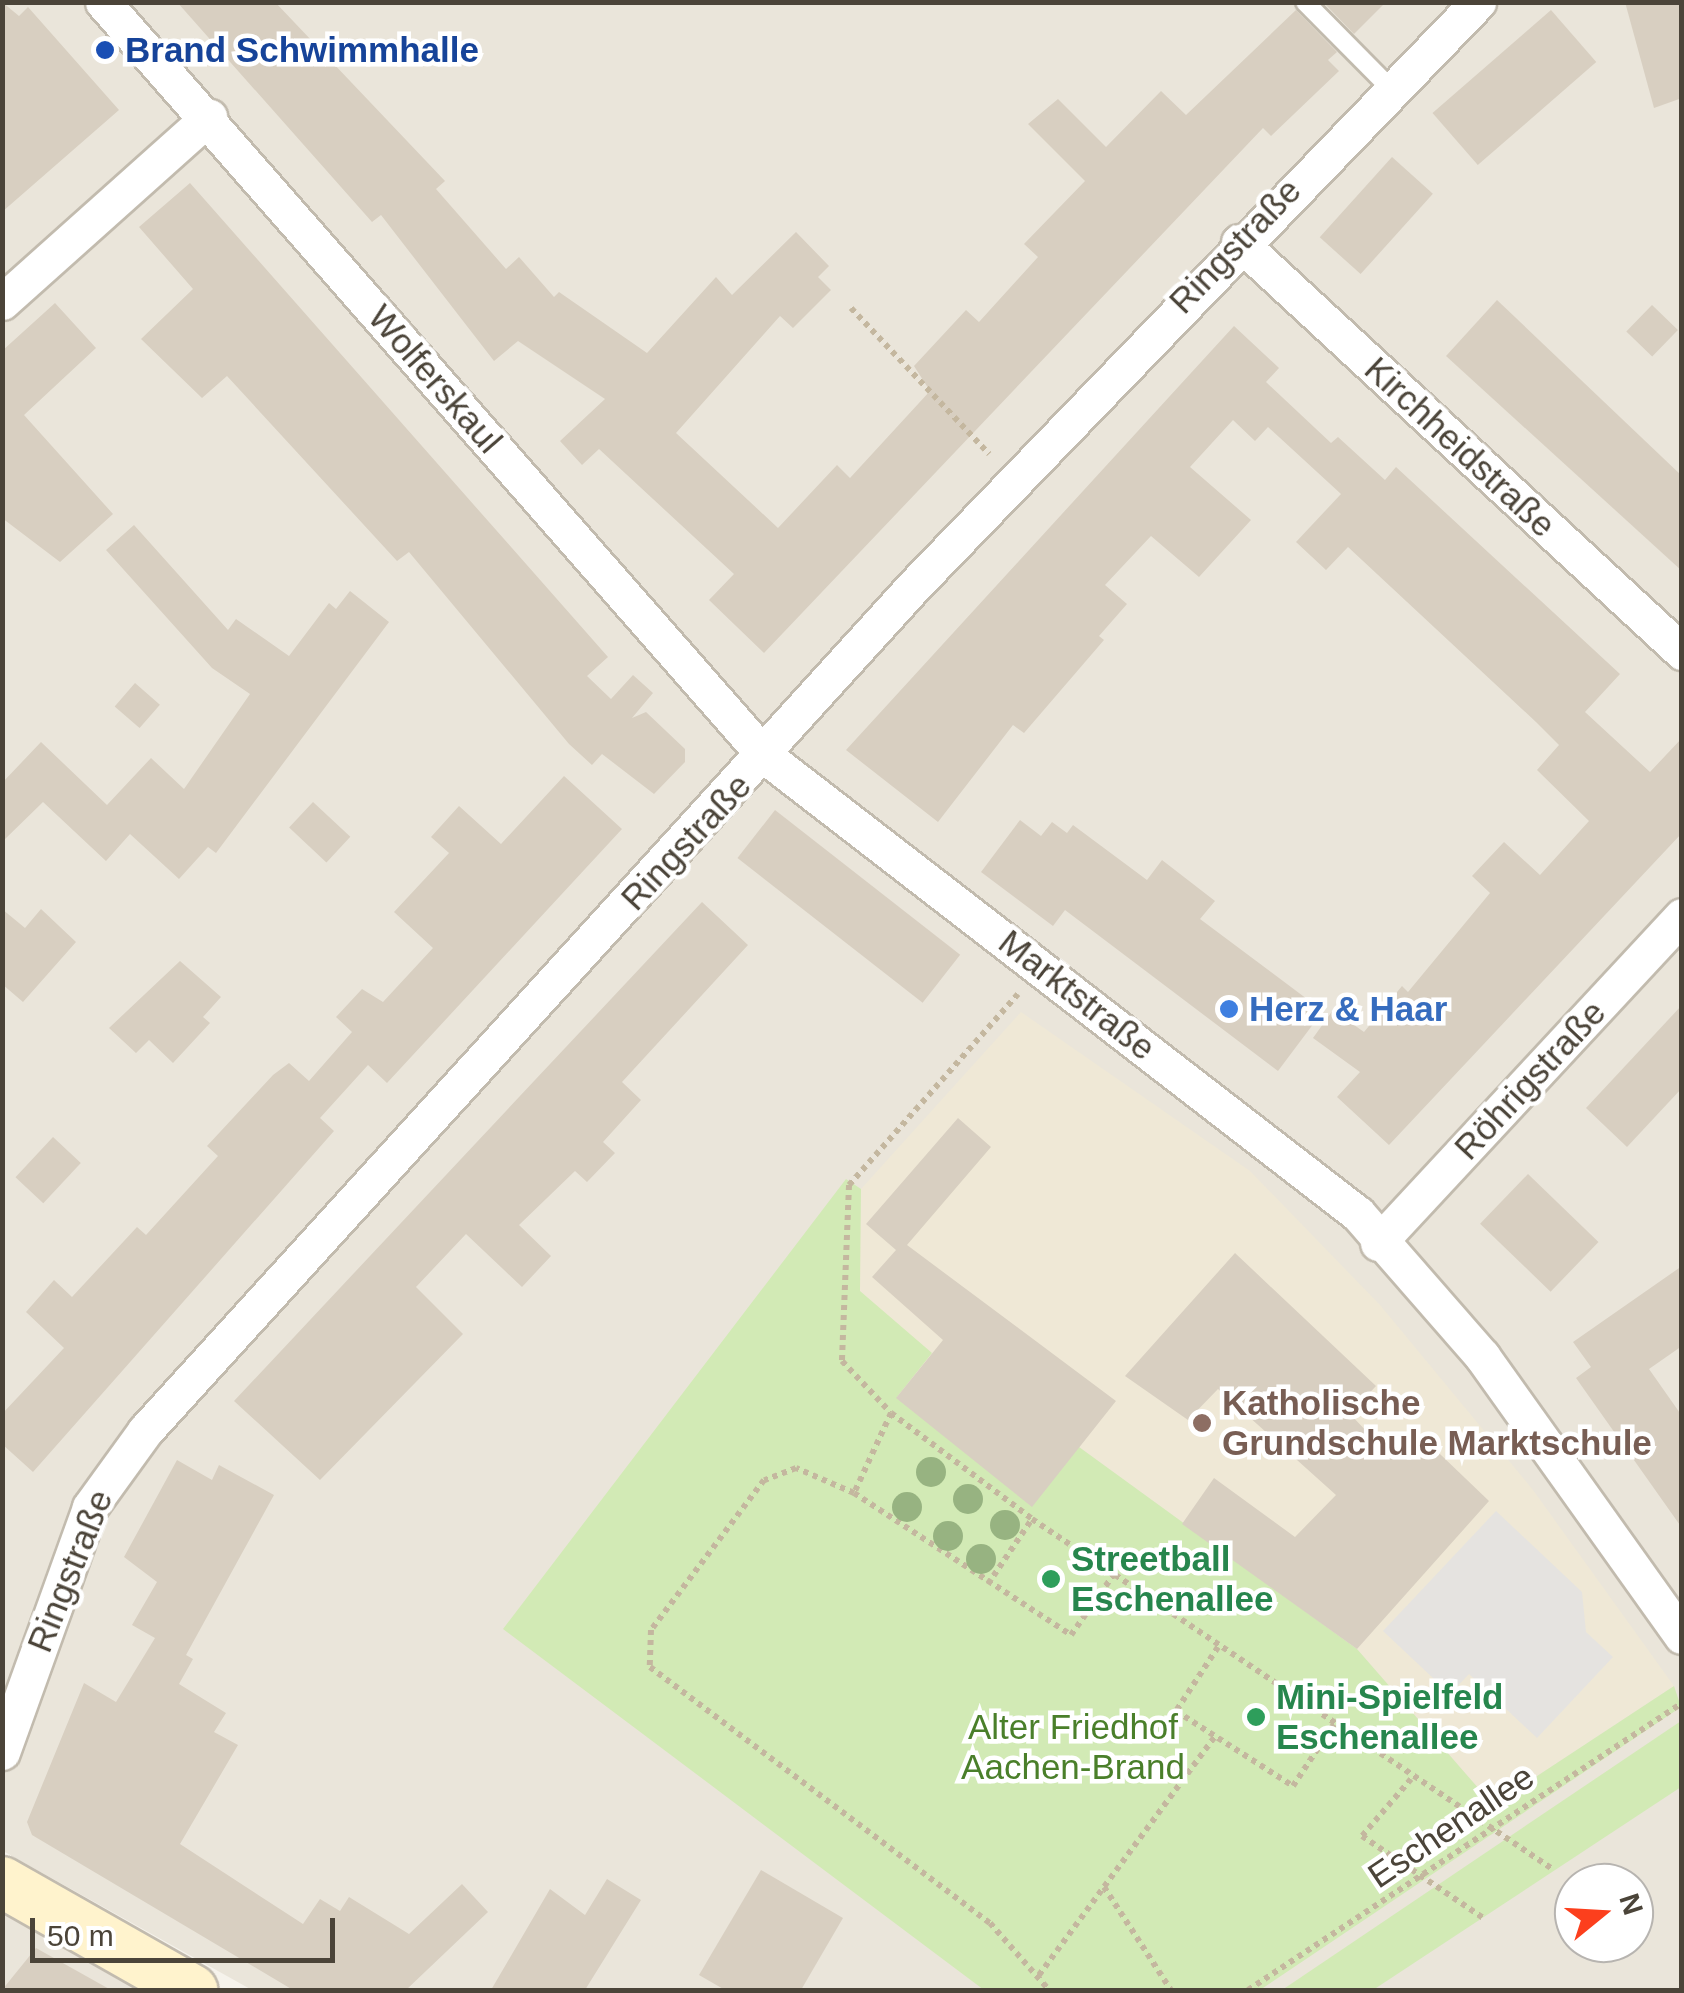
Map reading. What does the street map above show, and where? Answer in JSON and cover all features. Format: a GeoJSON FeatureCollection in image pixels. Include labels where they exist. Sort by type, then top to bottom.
{"type":"FeatureCollection","features":[{"type":"Feature","properties":{"kind":"street","name":"Wolferskaul"},"geometry":{"type":"LineString","coordinates":[[104,2],[209,117],[765,756]]}},
{"type":"Feature","properties":{"kind":"street","name":"Ringstraße"},"geometry":{"type":"LineString","coordinates":[[2,1752],[63,1569],[110,1474],[1014,480],[1388,86],[1478,2]]}},
{"type":"Feature","properties":{"kind":"street"},"geometry":{"type":"LineString","coordinates":[[2,302],[209,117]]}},
{"type":"Feature","properties":{"kind":"street","name":"Kirchheidstraße"},"geometry":{"type":"LineString","coordinates":[[1239,242],[1682,652]]}},
{"type":"Feature","properties":{"kind":"street","name":"Marktstraße"},"geometry":{"type":"LineString","coordinates":[[765,756],[1317,1174],[1482,1356],[1682,1636]]}},
{"type":"Feature","properties":{"kind":"street","name":"Röhrigstraße"},"geometry":{"type":"LineString","coordinates":[[1378,1243],[1682,916]]}},
{"type":"Feature","properties":{"kind":"street"},"geometry":{"type":"LineString","coordinates":[[2,1882],[192,1990]]}},
{"type":"Feature","properties":{"kind":"lane"},"geometry":{"type":"LineString","coordinates":[[1304,2],[1388,86]]}},
{"type":"Feature","properties":{"kind":"path"},"geometry":{"type":"LineString","coordinates":[[851,308],[1014,480]]}},
{"type":"Feature","properties":{"kind":"path"},"geometry":{"type":"LineString","coordinates":[[1042,967],[848,1185],[842,1361],[891,1414],[1032,1519],[1411,1778],[1554,1870]]}},
{"type":"Feature","properties":{"kind":"path"},"geometry":{"type":"LineString","coordinates":[[854,1493],[891,1414]]}},
{"type":"Feature","properties":{"kind":"path"},"geometry":{"type":"LineString","coordinates":[[1049,1990],[1040,1974],[990,1922],[650,1667],[651,1630],[764,1480],[796,1468],[854,1493],[1070,1635],[1114,1574]]}},
{"type":"Feature","properties":{"kind":"path"},"geometry":{"type":"LineString","coordinates":[[988,1584],[1032,1519]]}},
{"type":"Feature","properties":{"kind":"path"},"geometry":{"type":"LineString","coordinates":[[1218,1646],[1176,1711],[1293,1786],[1334,1724]]}},
{"type":"Feature","properties":{"kind":"path","name":"Eschenallee"},"geometry":{"type":"LineString","coordinates":[[1248,1990],[1682,1703]]}},
{"type":"Feature","properties":{"kind":"path"},"geometry":{"type":"LineString","coordinates":[[1040,1974],[1215,1736]]}},
{"type":"Feature","properties":{"kind":"path"},"geometry":{"type":"LineString","coordinates":[[1411,1778],[1362,1836],[1424,1874],[1483,1918]]}},
{"type":"Feature","properties":{"kind":"path"},"geometry":{"type":"LineString","coordinates":[[1104,1886],[1171,1990]]}},
{"type":"Feature","properties":{"kind":"shaded area"},"geometry":{"type":"Polygon","coordinates":[[[3,3],[1681,3],[1681,1990],[252,1990],[3,1851],[3,3]]]}},
{"type":"Feature","properties":{"kind":"shaded area","name":"Katholische Grundschule Marktschule"},"geometry":{"type":"Polygon","coordinates":[[[1021,1012],[1250,1171],[1380,1305],[1533,1490],[1674,1686],[1493,1805],[1357,1649],[1080,1448],[1032,1507],[896,1398],[859,1291],[861,1189],[1021,1012]]]}},
{"type":"Feature","properties":{"kind":"shaded area"},"geometry":{"type":"Polygon","coordinates":[[[1496,1511],[1582,1592],[1586,1632],[1613,1657],[1537,1738],[1469,1674],[1450,1694],[1383,1631],[1496,1511]]]}},
{"type":"Feature","properties":{"kind":"shaded area"},"geometry":{"type":"Polygon","coordinates":[[[3,1909],[140,1990],[3,1990],[3,1909]]]}},
{"type":"Feature","properties":{"kind":"green space","name":"Alter Friedhof Aachen-Brand"},"geometry":{"type":"Polygon","coordinates":[[[846,1179],[861,1189],[860,1291],[932,1353],[897,1397],[1079,1447],[1357,1649],[1493,1805],[1674,1686],[1681,1707],[1260,1990],[984,1990],[503,1629],[846,1179]]]}},
{"type":"Feature","properties":{"kind":"green space"},"geometry":{"type":"Polygon","coordinates":[[[1681,1721],[1681,1787],[1566,1863],[1554,1863],[1554,1871],[1373,1990],[1282,1990],[1681,1721]]]}},
{"type":"Feature","properties":{"kind":"building"},"geometry":{"type":"Polygon","coordinates":[[[2,2],[19,16],[28,7],[119,110],[2,212],[2,2]]]}},
{"type":"Feature","properties":{"kind":"building"},"geometry":{"type":"Polygon","coordinates":[[[177,2],[275,2],[445,181],[436,189],[506,269],[519,257],[554,297],[559,292],[647,353],[716,277],[732,295],[796,232],[829,266],[818,277],[831,290],[793,328],[780,316],[676,433],[778,528],[837,465],[850,478],[930,391],[914,366],[966,310],[979,322],[1038,257],[1024,244],[1085,181],[1028,124],[1058,99],[1106,147],[1161,91],[1186,115],[1296,10],[1337,52],[1328,60],[1339,71],[1271,136],[1263,128],[764,653],[709,600],[734,574],[599,449],[582,465],[560,441],[605,399],[518,341],[494,361],[381,215],[372,222],[177,2]]]}},
{"type":"Feature","properties":{"kind":"building"},"geometry":{"type":"Polygon","coordinates":[[[1323,2],[1386,2],[1354,34],[1323,2]]]}},
{"type":"Feature","properties":{"kind":"building"},"geometry":{"type":"Polygon","coordinates":[[[1625,2],[1682,2],[1682,98],[1654,108],[1625,2]]]}},
{"type":"Feature","properties":{"kind":"building"},"geometry":{"type":"Polygon","coordinates":[[[1551,10],[1596,62],[1478,165],[1433,113],[1551,10]]]}},
{"type":"Feature","properties":{"kind":"building"},"geometry":{"type":"Polygon","coordinates":[[[1392,157],[1433,194],[1361,274],[1320,237],[1392,157]]]}},
{"type":"Feature","properties":{"kind":"building"},"geometry":{"type":"Polygon","coordinates":[[[190,183],[608,657],[587,676],[611,699],[633,675],[653,693],[632,718],[646,712],[685,749],[685,762],[654,794],[602,754],[592,765],[569,744],[409,552],[397,561],[227,376],[202,398],[141,339],[193,289],[139,227],[190,183]]]}},
{"type":"Feature","properties":{"kind":"building"},"geometry":{"type":"Polygon","coordinates":[[[1497,300],[1682,476],[1682,571],[1446,356],[1497,300]]]}},
{"type":"Feature","properties":{"kind":"building"},"geometry":{"type":"Polygon","coordinates":[[[55,303],[96,348],[24,415],[113,514],[60,562],[2,518],[2,351],[55,303]]]}},
{"type":"Feature","properties":{"kind":"building"},"geometry":{"type":"Polygon","coordinates":[[[1652,305],[1678,330],[1652,357],[1626,332],[1652,305]]]}},
{"type":"Feature","properties":{"kind":"building"},"geometry":{"type":"Polygon","coordinates":[[[1234,326],[1279,368],[1266,382],[1331,443],[1338,437],[1385,480],[1396,467],[1620,674],[1585,712],[1650,772],[1682,738],[1682,833],[1389,1145],[1337,1097],[1360,1072],[1313,1038],[1333,1010],[1364,1032],[1402,986],[1408,992],[1490,893],[1472,876],[1504,842],[1540,875],[1589,821],[1537,770],[1559,745],[1536,722],[1348,547],[1326,570],[1296,542],[1341,494],[1268,427],[1255,441],[1233,420],[1190,467],[1251,520],[1199,577],[1151,536],[1105,585],[1127,604],[1099,636],[1104,640],[1024,733],[1013,725],[938,822],[846,750],[1234,326]]]}},
{"type":"Feature","properties":{"kind":"building"},"geometry":{"type":"Polygon","coordinates":[[[134,525],[228,630],[236,619],[289,656],[329,603],[336,609],[350,591],[389,622],[216,853],[208,847],[179,879],[130,834],[106,861],[43,802],[2,842],[2,783],[41,742],[107,805],[151,758],[184,789],[250,694],[212,668],[106,550],[134,525]]]}},
{"type":"Feature","properties":{"kind":"building"},"geometry":{"type":"Polygon","coordinates":[[[135,683],[160,705],[140,728],[115,706],[135,683]]]}},
{"type":"Feature","properties":{"kind":"building"},"geometry":{"type":"Polygon","coordinates":[[[564,776],[622,829],[387,1083],[368,1065],[320,1118],[334,1131],[33,1472],[2,1444],[2,1414],[64,1348],[26,1312],[54,1280],[72,1297],[137,1227],[146,1235],[218,1156],[207,1146],[273,1075],[289,1063],[309,1081],[352,1032],[336,1017],[362,989],[383,1002],[433,948],[394,912],[449,853],[431,837],[459,806],[501,844],[564,776]]]}},
{"type":"Feature","properties":{"kind":"building"},"geometry":{"type":"Polygon","coordinates":[[[313,802],[350,837],[326,862],[289,828],[313,802]]]}},
{"type":"Feature","properties":{"kind":"building"},"geometry":{"type":"Polygon","coordinates":[[[775,810],[960,955],[923,1003],[737,858],[775,810]]]}},
{"type":"Feature","properties":{"kind":"building"},"geometry":{"type":"Polygon","coordinates":[[[1020,820],[1041,836],[1052,822],[1067,833],[1073,825],[1147,880],[1162,860],[1215,901],[1200,919],[1323,1011],[1278,1071],[1065,910],[1053,926],[981,872],[1020,820]]]}},
{"type":"Feature","properties":{"kind":"building"},"geometry":{"type":"Polygon","coordinates":[[[702,902],[748,945],[622,1082],[641,1100],[603,1142],[615,1153],[587,1182],[575,1171],[519,1225],[551,1256],[522,1287],[466,1234],[416,1287],[463,1334],[320,1480],[234,1401],[702,902]]]}},
{"type":"Feature","properties":{"kind":"building"},"geometry":{"type":"Polygon","coordinates":[[[2,909],[25,928],[41,909],[76,942],[23,1002],[2,984],[2,909]]]}},
{"type":"Feature","properties":{"kind":"building"},"geometry":{"type":"Polygon","coordinates":[[[180,961],[221,997],[203,1017],[210,1023],[173,1063],[149,1040],[136,1053],[109,1028],[180,961]]]}},
{"type":"Feature","properties":{"kind":"building"},"geometry":{"type":"Polygon","coordinates":[[[1682,1005],[1682,1088],[1627,1147],[1586,1108],[1682,1005]]]}},
{"type":"Feature","properties":{"kind":"building"},"geometry":{"type":"Polygon","coordinates":[[[958,1118],[991,1147],[907,1245],[1116,1401],[1032,1507],[896,1398],[943,1340],[872,1277],[896,1250],[866,1224],[958,1118]]]}},
{"type":"Feature","properties":{"kind":"building"},"geometry":{"type":"Polygon","coordinates":[[[53,1137],[81,1163],[43,1203],[15,1177],[53,1137]]]}},
{"type":"Feature","properties":{"kind":"building"},"geometry":{"type":"Polygon","coordinates":[[[1528,1174],[1598,1242],[1551,1292],[1480,1224],[1528,1174]]]}},
{"type":"Feature","properties":{"kind":"building"},"geometry":{"type":"Polygon","coordinates":[[[1235,1253],[1376,1386],[1350,1414],[1393,1459],[1417,1432],[1489,1501],[1357,1649],[1182,1524],[1214,1478],[1295,1537],[1336,1495],[1218,1389],[1188,1420],[1125,1376],[1235,1253]]]}},
{"type":"Feature","properties":{"kind":"building"},"geometry":{"type":"Polygon","coordinates":[[[1682,1266],[1682,1346],[1649,1369],[1682,1416],[1682,1528],[1576,1378],[1591,1367],[1573,1342],[1682,1266]]]}},
{"type":"Feature","properties":{"kind":"building"},"geometry":{"type":"Polygon","coordinates":[[[177,1460],[212,1480],[219,1465],[274,1495],[186,1655],[193,1659],[179,1684],[226,1713],[214,1732],[238,1745],[180,1844],[303,1924],[320,1899],[340,1911],[349,1897],[409,1934],[462,1884],[488,1912],[406,1990],[293,1990],[32,1835],[27,1822],[84,1683],[116,1702],[155,1638],[132,1625],[157,1582],[124,1557],[177,1460]]]}},
{"type":"Feature","properties":{"kind":"building"},"geometry":{"type":"Polygon","coordinates":[[[761,1870],[843,1918],[801,1990],[725,1990],[699,1975],[761,1870]]]}},
{"type":"Feature","properties":{"kind":"building"},"geometry":{"type":"Polygon","coordinates":[[[607,1879],[641,1900],[585,1990],[491,1990],[550,1889],[585,1915],[607,1879]]]}},
{"type":"Feature","properties":{"kind":"building"},"geometry":{"type":"Polygon","coordinates":[[[36,1948],[111,1990],[2,1990],[36,1948]]]}},
{"type":"Feature","properties":{"kind":"place","name":"Brand Schwimmhalle"},"geometry":{"type":"Point","coordinates":[105,50]}},
{"type":"Feature","properties":{"kind":"place","name":"Herz & Haar"},"geometry":{"type":"Point","coordinates":[1229,1009]}},
{"type":"Feature","properties":{"kind":"place","name":"Katholische Grundschule Marktschule"},"geometry":{"type":"Point","coordinates":[1202,1423]}},
{"type":"Feature","properties":{"kind":"place","name":"Streetball Eschenallee"},"geometry":{"type":"Point","coordinates":[1051,1579]}},
{"type":"Feature","properties":{"kind":"place","name":"Mini-Spielfeld Eschenallee"},"geometry":{"type":"Point","coordinates":[1256,1717]}}]}
